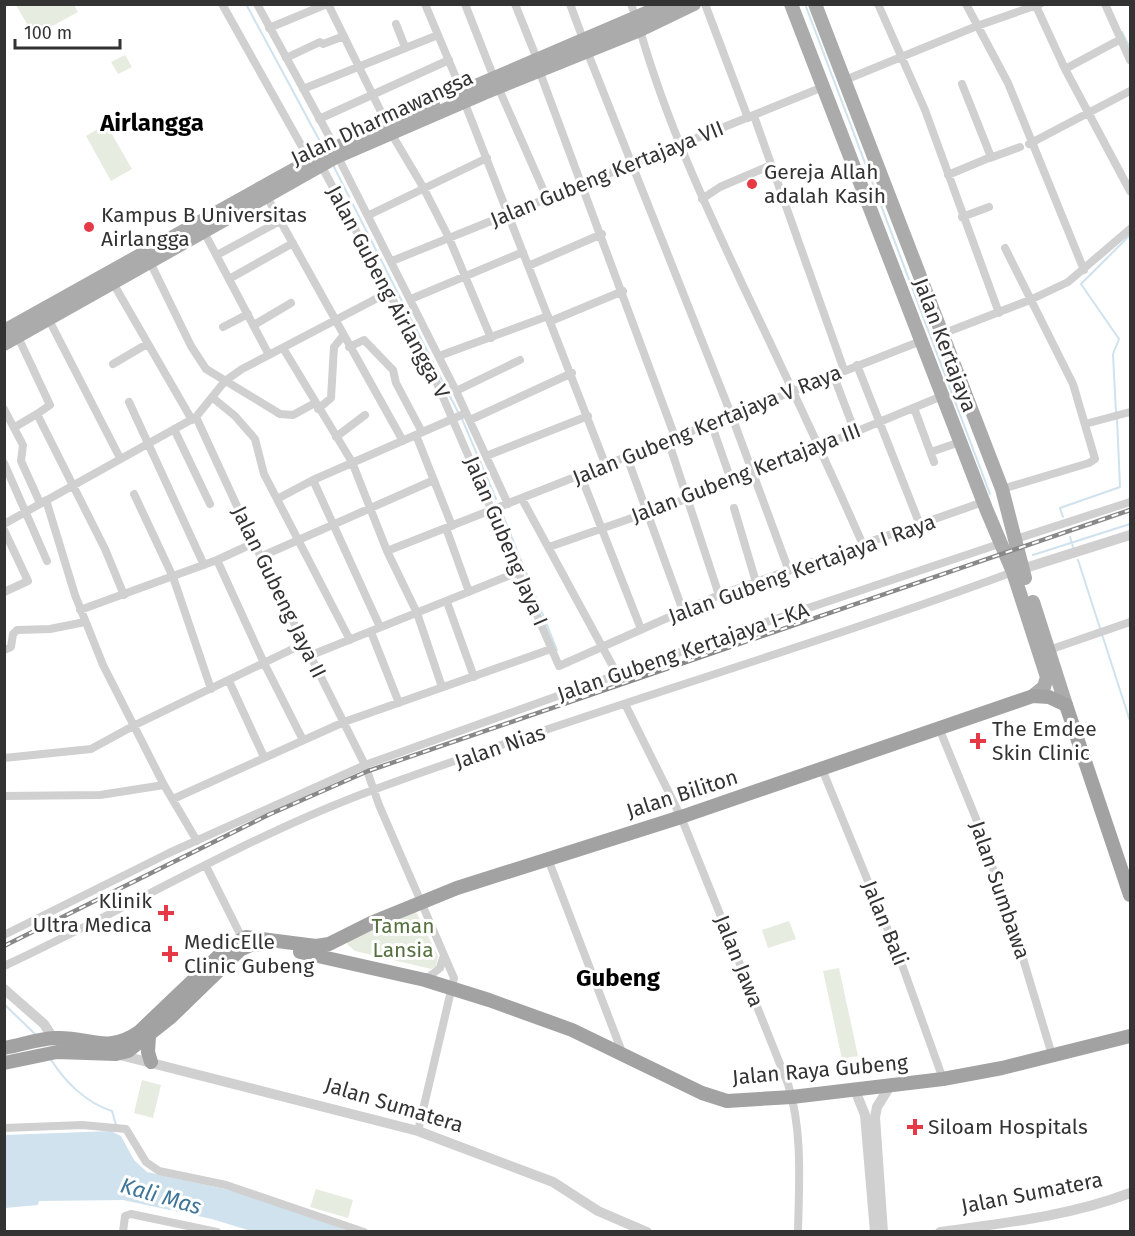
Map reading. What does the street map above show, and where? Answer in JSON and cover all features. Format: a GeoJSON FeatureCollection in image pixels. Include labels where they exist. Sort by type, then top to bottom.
{"type":"FeatureCollection","features":[{"type":"Feature","properties":{"kind":"highway"},"geometry":{"type":"LineString","coordinates":[[1033,696],[1049,697],[1066,705],[1131,896]]}},
{"type":"Feature","properties":{"kind":"highway","name":"Jalan Biliton"},"geometry":{"type":"LineString","coordinates":[[347,936],[421,902],[681,817],[1033,696]]}},
{"type":"Feature","properties":{"kind":"highway"},"geometry":{"type":"LineString","coordinates":[[242,938],[266,938],[322,946],[347,936],[345,950],[354,964]]}},
{"type":"Feature","properties":{"kind":"highway","name":"Jalan Sumatera"},"geometry":{"type":"LineString","coordinates":[[4,1048],[109,1045],[129,1039],[168,1006],[228,947],[242,938]]}},
{"type":"Feature","properties":{"kind":"highway","name":"Jalan Sumatera"},"geometry":{"type":"LineString","coordinates":[[4,1063],[46,1045],[116,1054],[128,1051],[149,1036],[245,947],[270,945],[354,964]]}},
{"type":"Feature","properties":{"kind":"highway","name":"Jalan Raya Gubeng"},"geometry":{"type":"LineString","coordinates":[[354,964],[425,980],[561,1026],[622,1052],[712,1097],[747,1101],[943,1079],[1131,1036]]}},
{"type":"Feature","properties":{"kind":"highway"},"geometry":{"type":"LineString","coordinates":[[149,1036],[148,1052],[151,1062]]}},
{"type":"Feature","properties":{"kind":"main road","name":"Jalan Dharmawangsa"},"geometry":{"type":"LineString","coordinates":[[635,18],[693,4]]}},
{"type":"Feature","properties":{"kind":"main road","name":"Jalan Kertajaya"},"geometry":{"type":"LineString","coordinates":[[791,4],[823,87],[854,135],[942,334],[1004,488],[1007,541]]}},
{"type":"Feature","properties":{"kind":"main road","name":"Jalan Kertajaya"},"geometry":{"type":"LineString","coordinates":[[815,4],[845,80],[854,135],[921,341],[985,507],[1007,541],[1049,650],[1066,705]]}},
{"type":"Feature","properties":{"kind":"main road","name":"Jalan Dharmawangsa"},"geometry":{"type":"LineString","coordinates":[[4,331],[86,292],[327,157],[389,128],[585,45],[665,5]]}},
{"type":"Feature","properties":{"kind":"main road","name":"Jalan Dharmawangsa"},"geometry":{"type":"LineString","coordinates":[[4,344],[49,320],[86,292],[113,283],[267,197],[327,157]]}},
{"type":"Feature","properties":{"kind":"main road"},"geometry":{"type":"LineString","coordinates":[[985,507],[997,513],[1006,504]]}},
{"type":"Feature","properties":{"kind":"main road","name":"Jalan Kertajaya"},"geometry":{"type":"LineString","coordinates":[[1018,571],[1047,677],[1044,687],[1033,696]]}},
{"type":"Feature","properties":{"kind":"street"},"geometry":{"type":"LineString","coordinates":[[222,4],[369,215],[456,391],[462,417],[486,456],[508,504]]}},
{"type":"Feature","properties":{"kind":"street"},"geometry":{"type":"LineString","coordinates":[[256,4],[319,119],[327,157]]}},
{"type":"Feature","properties":{"kind":"street"},"geometry":{"type":"LineString","coordinates":[[269,28],[327,4],[389,128],[449,238],[463,277],[491,338]]}},
{"type":"Feature","properties":{"kind":"street"},"geometry":{"type":"LineString","coordinates":[[425,4],[449,60],[472,93],[487,158],[572,373],[606,466]]}},
{"type":"Feature","properties":{"kind":"street"},"geometry":{"type":"LineString","coordinates":[[465,4],[496,82],[547,198]]}},
{"type":"Feature","properties":{"kind":"street"},"geometry":{"type":"LineString","coordinates":[[515,4],[623,291],[672,438],[688,498],[719,595]]}},
{"type":"Feature","properties":{"kind":"street"},"geometry":{"type":"LineString","coordinates":[[570,4],[630,163],[731,414],[789,571]]}},
{"type":"Feature","properties":{"kind":"street"},"geometry":{"type":"LineString","coordinates":[[705,4],[771,165],[844,370]]}},
{"type":"Feature","properties":{"kind":"street"},"geometry":{"type":"LineString","coordinates":[[878,4],[924,110],[999,313]]}},
{"type":"Feature","properties":{"kind":"street"},"geometry":{"type":"LineString","coordinates":[[966,4],[1008,83],[1027,145],[1084,270]]}},
{"type":"Feature","properties":{"kind":"street"},"geometry":{"type":"LineString","coordinates":[[1105,4],[1131,60]]}},
{"type":"Feature","properties":{"kind":"street"},"geometry":{"type":"LineString","coordinates":[[845,80],[902,59],[978,26],[1038,5],[1065,69],[1131,191]]}},
{"type":"Feature","properties":{"kind":"street"},"geometry":{"type":"LineString","coordinates":[[635,18],[679,144],[702,199],[820,447],[863,545]]}},
{"type":"Feature","properties":{"kind":"street"},"geometry":{"type":"LineString","coordinates":[[396,24],[405,47]]}},
{"type":"Feature","properties":{"kind":"street"},"geometry":{"type":"LineString","coordinates":[[303,89],[438,35]]}},
{"type":"Feature","properties":{"kind":"street"},"geometry":{"type":"LineString","coordinates":[[286,58],[320,42],[323,44],[344,36]]}},
{"type":"Feature","properties":{"kind":"street"},"geometry":{"type":"LineString","coordinates":[[1065,69],[1121,39]]}},
{"type":"Feature","properties":{"kind":"street"},"geometry":{"type":"LineString","coordinates":[[319,119],[449,60]]}},
{"type":"Feature","properties":{"kind":"street"},"geometry":{"type":"LineString","coordinates":[[962,84],[990,152],[990,158]]}},
{"type":"Feature","properties":{"kind":"street","name":"Jalan Gubeng Kertajaya VII"},"geometry":{"type":"LineString","coordinates":[[392,261],[823,87]]}},
{"type":"Feature","properties":{"kind":"street"},"geometry":{"type":"LineString","coordinates":[[948,175],[1027,145],[1131,91]]}},
{"type":"Feature","properties":{"kind":"street","name":"Jalan Gubeng Airlangga V"},"geometry":{"type":"LineString","coordinates":[[327,157],[389,292],[462,417]]}},
{"type":"Feature","properties":{"kind":"street"},"geometry":{"type":"LineString","coordinates":[[369,215],[487,158]]}},
{"type":"Feature","properties":{"kind":"street"},"geometry":{"type":"LineString","coordinates":[[702,199],[720,187],[771,165]]}},
{"type":"Feature","properties":{"kind":"street"},"geometry":{"type":"LineString","coordinates":[[267,197],[403,441]]}},
{"type":"Feature","properties":{"kind":"street"},"geometry":{"type":"LineString","coordinates":[[962,217],[989,207]]}},
{"type":"Feature","properties":{"kind":"street"},"geometry":{"type":"LineString","coordinates":[[217,255],[280,221]]}},
{"type":"Feature","properties":{"kind":"street"},"geometry":{"type":"LineString","coordinates":[[942,334],[1031,302],[1068,282],[1131,229]]}},
{"type":"Feature","properties":{"kind":"street"},"geometry":{"type":"LineString","coordinates":[[204,232],[269,355]]}},
{"type":"Feature","properties":{"kind":"street"},"geometry":{"type":"LineString","coordinates":[[528,266],[602,234]]}},
{"type":"Feature","properties":{"kind":"street"},"geometry":{"type":"LineString","coordinates":[[229,279],[293,243]]}},
{"type":"Feature","properties":{"kind":"street"},"geometry":{"type":"LineString","coordinates":[[1004,488],[1089,463],[1093,461],[1094,455],[1073,384],[1005,248]]}},
{"type":"Feature","properties":{"kind":"street"},"geometry":{"type":"LineString","coordinates":[[411,299],[523,252]]}},
{"type":"Feature","properties":{"kind":"street"},"geometry":{"type":"LineString","coordinates":[[150,262],[202,364],[225,381],[285,415],[294,415],[331,398],[334,347],[344,336]]}},
{"type":"Feature","properties":{"kind":"street","name":"Jalan Gubeng Jaya II"},"geometry":{"type":"LineString","coordinates":[[113,283],[147,344],[194,418],[260,557],[365,765],[454,978],[453,989]]}},
{"type":"Feature","properties":{"kind":"street"},"geometry":{"type":"LineString","coordinates":[[439,356],[550,319],[623,291]]}},
{"type":"Feature","properties":{"kind":"street"},"geometry":{"type":"LineString","coordinates":[[4,524],[194,418],[225,381],[334,319],[389,292]]}},
{"type":"Feature","properties":{"kind":"street"},"geometry":{"type":"LineString","coordinates":[[254,325],[291,303]]}},
{"type":"Feature","properties":{"kind":"street"},"geometry":{"type":"LineString","coordinates":[[223,327],[248,314]]}},
{"type":"Feature","properties":{"kind":"street"},"geometry":{"type":"LineString","coordinates":[[49,320],[120,458]]}},
{"type":"Feature","properties":{"kind":"street"},"geometry":{"type":"LineString","coordinates":[[15,428],[50,405],[18,337]]}},
{"type":"Feature","properties":{"kind":"street"},"geometry":{"type":"LineString","coordinates":[[349,347],[364,340],[392,368],[419,433],[469,592]]}},
{"type":"Feature","properties":{"kind":"street","name":"Jalan Gubeng Kertajaya V Raya"},"geometry":{"type":"LineString","coordinates":[[387,551],[921,341]]}},
{"type":"Feature","properties":{"kind":"street"},"geometry":{"type":"LineString","coordinates":[[113,364],[147,344]]}},
{"type":"Feature","properties":{"kind":"street"},"geometry":{"type":"LineString","coordinates":[[283,348],[316,406],[352,462],[387,551],[417,613],[442,687]]}},
{"type":"Feature","properties":{"kind":"street"},"geometry":{"type":"LineString","coordinates":[[456,391],[520,360]]}},
{"type":"Feature","properties":{"kind":"street"},"geometry":{"type":"LineString","coordinates":[[857,365],[920,525]]}},
{"type":"Feature","properties":{"kind":"street"},"geometry":{"type":"LineString","coordinates":[[277,498],[419,433],[572,373]]}},
{"type":"Feature","properties":{"kind":"street"},"geometry":{"type":"LineString","coordinates":[[833,374],[855,432]]}},
{"type":"Feature","properties":{"kind":"street","name":"Jalan Gubeng Kertajaya III"},"geometry":{"type":"LineString","coordinates":[[549,547],[732,483],[942,396]]}},
{"type":"Feature","properties":{"kind":"street"},"geometry":{"type":"LineString","coordinates":[[213,398],[235,416],[255,439],[264,474],[350,640]]}},
{"type":"Feature","properties":{"kind":"street"},"geometry":{"type":"LineString","coordinates":[[129,402],[204,565]]}},
{"type":"Feature","properties":{"kind":"street"},"geometry":{"type":"LineString","coordinates":[[914,408],[934,462]]}},
{"type":"Feature","properties":{"kind":"street"},"geometry":{"type":"LineString","coordinates":[[4,409],[23,445],[21,464],[43,501],[80,610],[103,665],[164,785],[196,841]]}},
{"type":"Feature","properties":{"kind":"street"},"geometry":{"type":"LineString","coordinates":[[1084,424],[1131,412]]}},
{"type":"Feature","properties":{"kind":"street"},"geometry":{"type":"LineString","coordinates":[[37,414],[105,549],[124,595]]}},
{"type":"Feature","properties":{"kind":"street"},"geometry":{"type":"LineString","coordinates":[[336,437],[365,414]]}},
{"type":"Feature","properties":{"kind":"street"},"geometry":{"type":"LineString","coordinates":[[486,456],[588,416]]}},
{"type":"Feature","properties":{"kind":"street","name":"Jalan Gubeng Jaya I"},"geometry":{"type":"LineString","coordinates":[[462,417],[493,510],[558,664]]}},
{"type":"Feature","properties":{"kind":"street"},"geometry":{"type":"LineString","coordinates":[[711,423],[732,483]]}},
{"type":"Feature","properties":{"kind":"street"},"geometry":{"type":"LineString","coordinates":[[174,429],[210,504]]}},
{"type":"Feature","properties":{"kind":"street"},"geometry":{"type":"LineString","coordinates":[[930,452],[960,442]]}},
{"type":"Feature","properties":{"kind":"street"},"geometry":{"type":"LineString","coordinates":[[627,457],[683,611]]}},
{"type":"Feature","properties":{"kind":"street"},"geometry":{"type":"LineString","coordinates":[[4,463],[47,561]]}},
{"type":"Feature","properties":{"kind":"street"},"geometry":{"type":"LineString","coordinates":[[581,476],[641,629]]}},
{"type":"Feature","properties":{"kind":"street"},"geometry":{"type":"LineString","coordinates":[[313,480],[380,627]]}},
{"type":"Feature","properties":{"kind":"street"},"geometry":{"type":"LineString","coordinates":[[260,557],[434,480]]}},
{"type":"Feature","properties":{"kind":"street"},"geometry":{"type":"LineString","coordinates":[[134,494],[173,577],[211,689]]}},
{"type":"Feature","properties":{"kind":"street"},"geometry":{"type":"LineString","coordinates":[[522,499],[604,647],[617,675]]}},
{"type":"Feature","properties":{"kind":"street","name":"Jalan Gubeng Kertajaya I-KA"},"geometry":{"type":"LineString","coordinates":[[4,935],[196,841],[365,765],[617,675],[1007,541],[1131,501]]}},
{"type":"Feature","properties":{"kind":"street","name":"Jalan Gubeng Kertajaya I Raya"},"geometry":{"type":"LineString","coordinates":[[558,664],[561,666],[719,595],[920,525],[985,507]]}},
{"type":"Feature","properties":{"kind":"street"},"geometry":{"type":"LineString","coordinates":[[734,508],[756,582]]}},
{"type":"Feature","properties":{"kind":"street"},"geometry":{"type":"LineString","coordinates":[[4,530],[28,581],[4,592]]}},
{"type":"Feature","properties":{"kind":"street","name":"Jalan Nias"},"geometry":{"type":"LineString","coordinates":[[4,966],[330,807],[374,790],[896,615],[1018,571],[1131,535]]}},
{"type":"Feature","properties":{"kind":"street"},"geometry":{"type":"LineString","coordinates":[[80,610],[173,577],[254,543]]}},
{"type":"Feature","properties":{"kind":"street"},"geometry":{"type":"LineString","coordinates":[[217,560],[264,663],[303,740]]}},
{"type":"Feature","properties":{"kind":"street"},"geometry":{"type":"LineString","coordinates":[[309,656],[518,572]]}},
{"type":"Feature","properties":{"kind":"street"},"geometry":{"type":"LineString","coordinates":[[447,602],[474,677]]}},
{"type":"Feature","properties":{"kind":"street"},"geometry":{"type":"LineString","coordinates":[[4,650],[11,647],[13,634],[17,630],[50,629],[85,622]]}},
{"type":"Feature","properties":{"kind":"street"},"geometry":{"type":"LineString","coordinates":[[1049,650],[1131,622]]}},
{"type":"Feature","properties":{"kind":"street"},"geometry":{"type":"LineString","coordinates":[[371,632],[399,702]]}},
{"type":"Feature","properties":{"kind":"street"},"geometry":{"type":"LineString","coordinates":[[4,758],[91,749],[135,725],[303,644]]}},
{"type":"Feature","properties":{"kind":"street"},"geometry":{"type":"LineString","coordinates":[[173,799],[344,722],[551,649]]}},
{"type":"Feature","properties":{"kind":"street"},"geometry":{"type":"LineString","coordinates":[[229,681],[264,757]]}},
{"type":"Feature","properties":{"kind":"street","name":"Jalan Jawa"},"geometry":{"type":"LineString","coordinates":[[625,704],[681,817],[792,1097],[799,1167],[798,1232]]}},
{"type":"Feature","properties":{"kind":"street","name":"Jalan Sumbawa"},"geometry":{"type":"LineString","coordinates":[[939,728],[994,872],[1021,951],[1052,1055]]}},
{"type":"Feature","properties":{"kind":"street","name":"Jalan Bali"},"geometry":{"type":"LineString","coordinates":[[822,769],[901,962],[943,1079]]}},
{"type":"Feature","properties":{"kind":"street"},"geometry":{"type":"LineString","coordinates":[[4,796],[100,795],[164,785]]}},
{"type":"Feature","properties":{"kind":"street"},"geometry":{"type":"LineString","coordinates":[[548,859],[622,1052]]}},
{"type":"Feature","properties":{"kind":"street"},"geometry":{"type":"LineString","coordinates":[[206,866],[242,938]]}},
{"type":"Feature","properties":{"kind":"street"},"geometry":{"type":"LineString","coordinates":[[425,980],[440,968],[444,958]]}},
{"type":"Feature","properties":{"kind":"street"},"geometry":{"type":"LineString","coordinates":[[4,989],[44,1024],[46,1045]]}},
{"type":"Feature","properties":{"kind":"street"},"geometry":{"type":"LineString","coordinates":[[418,1131],[453,989]]}},
{"type":"Feature","properties":{"kind":"street","name":"Jalan Sumatera"},"geometry":{"type":"LineString","coordinates":[[116,1054],[418,1131],[553,1182],[598,1211],[647,1232]]}},
{"type":"Feature","properties":{"kind":"street"},"geometry":{"type":"LineString","coordinates":[[874,1232],[872,1150],[877,1107],[890,1086]]}},
{"type":"Feature","properties":{"kind":"street"},"geometry":{"type":"LineString","coordinates":[[855,1090],[863,1107],[872,1150],[883,1232]]}},
{"type":"Feature","properties":{"kind":"street"},"geometry":{"type":"LineString","coordinates":[[4,1128],[82,1125],[126,1130],[146,1162],[159,1171],[226,1185],[364,1232]]}},
{"type":"Feature","properties":{"kind":"street","name":"Jalan Sumatera"},"geometry":{"type":"LineString","coordinates":[[940,1232],[1079,1209],[1131,1193]]}},
{"type":"Feature","properties":{"kind":"street"},"geometry":{"type":"LineString","coordinates":[[123,1232],[125,1216],[131,1214],[217,1232]]}},
{"type":"Feature","properties":{"kind":"green space"},"geometry":{"type":"Polygon","coordinates":[[[16,5],[74,5],[78,12],[34,36],[16,5]]]}},
{"type":"Feature","properties":{"kind":"green space"},"geometry":{"type":"Polygon","coordinates":[[[125,55],[132,67],[118,74],[111,62],[125,55]]]}},
{"type":"Feature","properties":{"kind":"green space"},"geometry":{"type":"Polygon","coordinates":[[[106,124],[132,169],[111,181],[86,136],[106,124]]]}},
{"type":"Feature","properties":{"kind":"green space","name":"Taman Lansia"},"geometry":{"type":"Polygon","coordinates":[[[415,910],[438,956],[436,966],[431,969],[355,951],[347,944],[348,940],[415,910]]]}},
{"type":"Feature","properties":{"kind":"green space"},"geometry":{"type":"Polygon","coordinates":[[[789,921],[796,939],[768,948],[762,930],[789,921]]]}},
{"type":"Feature","properties":{"kind":"green space"},"geometry":{"type":"Polygon","coordinates":[[[839,968],[858,1056],[842,1059],[823,971],[839,968]]]}},
{"type":"Feature","properties":{"kind":"green space"},"geometry":{"type":"Polygon","coordinates":[[[142,1080],[161,1085],[153,1118],[134,1113],[142,1080]]]}},
{"type":"Feature","properties":{"kind":"green space"},"geometry":{"type":"Polygon","coordinates":[[[316,1189],[353,1200],[348,1218],[310,1207],[316,1189]]]}},
{"type":"Feature","properties":{"kind":"water","name":"Kali Mas"},"geometry":{"type":"Polygon","coordinates":[[[111,1131],[121,1136],[134,1160],[147,1172],[252,1195],[348,1231],[251,1231],[212,1219],[123,1200],[39,1201],[38,1205],[5,1208],[5,1135],[111,1131]]]}},
{"type":"Feature","properties":{"kind":"waterway"},"geometry":{"type":"LineString","coordinates":[[246,4],[323,147]]}},
{"type":"Feature","properties":{"kind":"waterway"},"geometry":{"type":"LineString","coordinates":[[805,4],[990,494]]}},
{"type":"Feature","properties":{"kind":"waterway"},"geometry":{"type":"LineString","coordinates":[[1122,32],[1130,48]]}},
{"type":"Feature","properties":{"kind":"waterway"},"geometry":{"type":"LineString","coordinates":[[333,165],[459,414]]}},
{"type":"Feature","properties":{"kind":"waterway"},"geometry":{"type":"LineString","coordinates":[[1116,413],[1113,354],[1119,339],[1081,284],[1130,235]]}},
{"type":"Feature","properties":{"kind":"waterway"},"geometry":{"type":"LineString","coordinates":[[462,419],[496,499]]}},
{"type":"Feature","properties":{"kind":"waterway"},"geometry":{"type":"LineString","coordinates":[[1063,517],[1060,508],[1120,487],[1117,419]]}},
{"type":"Feature","properties":{"kind":"waterway"},"geometry":{"type":"LineString","coordinates":[[500,508],[557,650]]}},
{"type":"Feature","properties":{"kind":"waterway"},"geometry":{"type":"LineString","coordinates":[[1033,555],[1130,524]]}},
{"type":"Feature","properties":{"kind":"waterway"},"geometry":{"type":"LineString","coordinates":[[1070,537],[1073,547]]}},
{"type":"Feature","properties":{"kind":"waterway"},"geometry":{"type":"LineString","coordinates":[[1078,560],[1130,721]]}},
{"type":"Feature","properties":{"kind":"waterway"},"geometry":{"type":"LineString","coordinates":[[4,1004],[36,1035]]}},
{"type":"Feature","properties":{"kind":"waterway"},"geometry":{"type":"LineString","coordinates":[[50,1058],[62,1075],[85,1097],[112,1111],[116,1125]]}},
{"type":"Feature","properties":{"kind":"railway"},"geometry":{"type":"LineString","coordinates":[[4,946],[268,815],[368,771],[1130,510]]}},
{"type":"Feature","properties":{"kind":"place","name":"Gereja Allah adalah Kasih"},"geometry":{"type":"Point","coordinates":[752,184]}},
{"type":"Feature","properties":{"kind":"place","name":"Kampus B Universitas Airlangga"},"geometry":{"type":"Point","coordinates":[89,227]}},
{"type":"Feature","properties":{"kind":"place","name":"The Emdee Skin Clinic"},"geometry":{"type":"Point","coordinates":[978,741]}},
{"type":"Feature","properties":{"kind":"place","name":"Klinik Ultra Medica"},"geometry":{"type":"Point","coordinates":[166,913]}},
{"type":"Feature","properties":{"kind":"place","name":"MedicElle Clinic Gubeng"},"geometry":{"type":"Point","coordinates":[170,954]}},
{"type":"Feature","properties":{"kind":"place","name":"Siloam Hospitals"},"geometry":{"type":"Point","coordinates":[915,1127]}},
{"type":"Feature","properties":{"kind":"district","name":"Airlangga"},"geometry":{"type":"Point","coordinates":[152,123]}},
{"type":"Feature","properties":{"kind":"district","name":"Gubeng"},"geometry":{"type":"Point","coordinates":[618,978]}}]}
